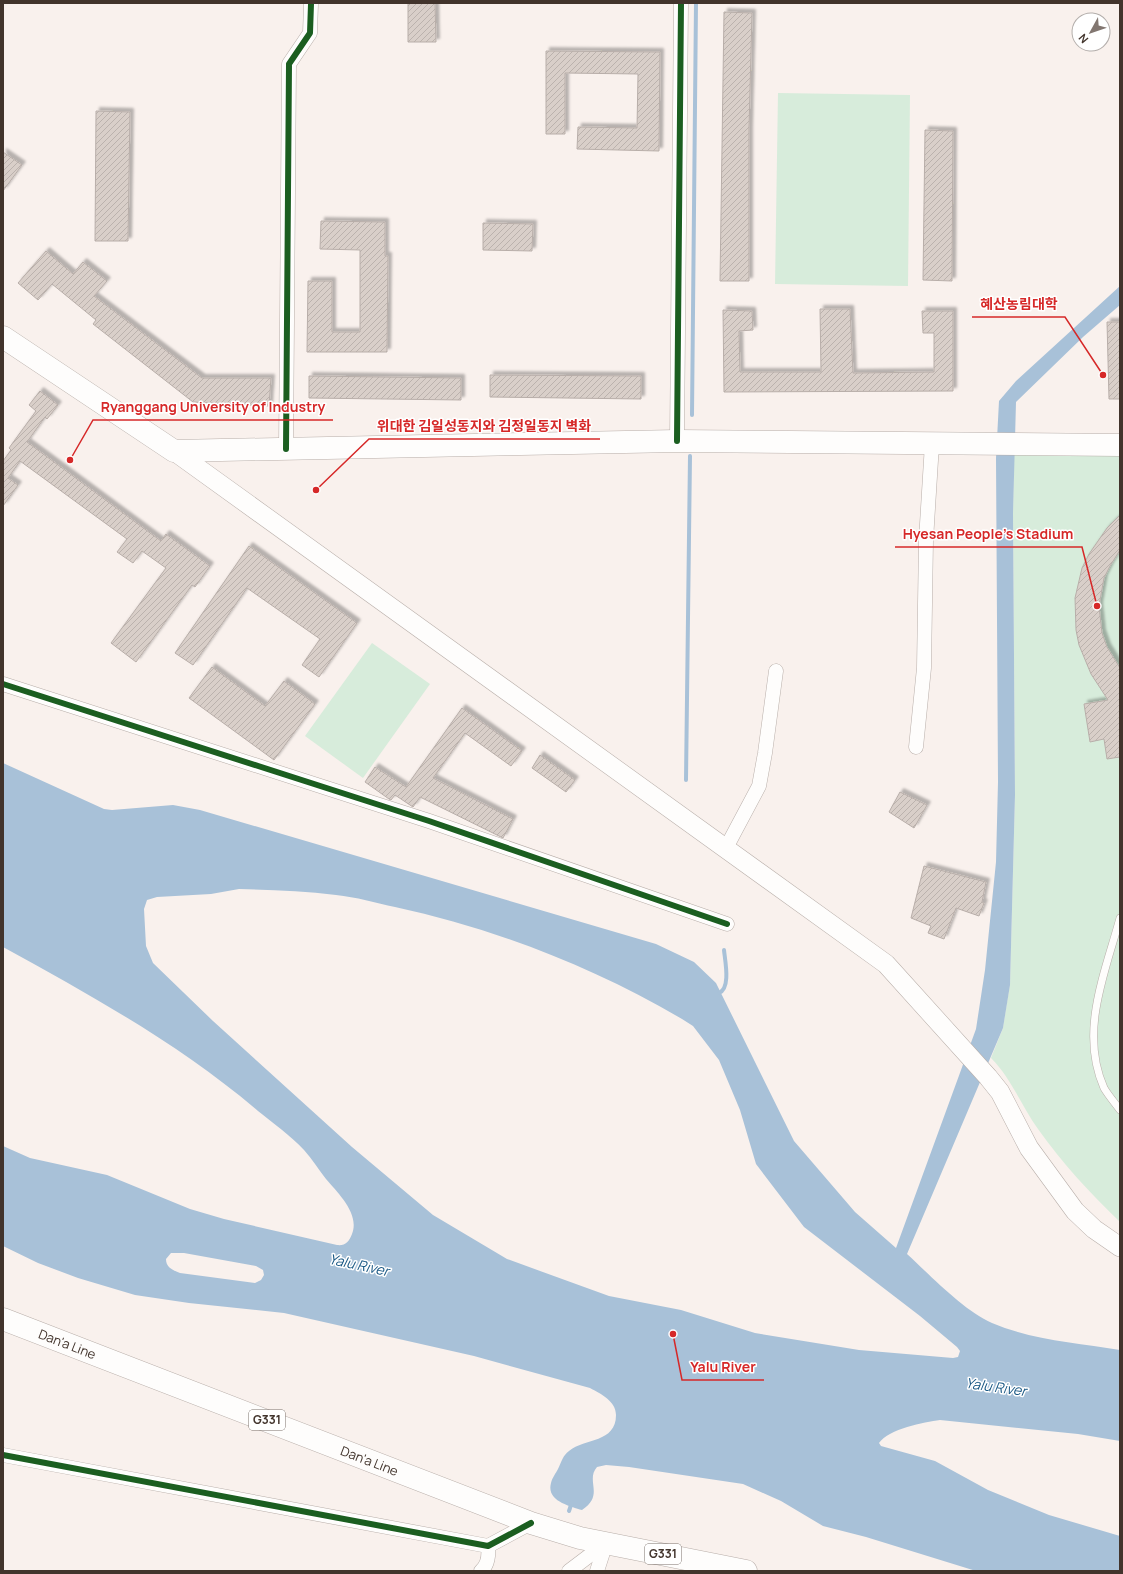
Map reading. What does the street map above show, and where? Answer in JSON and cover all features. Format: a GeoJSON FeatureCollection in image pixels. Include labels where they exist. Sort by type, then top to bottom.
{"type":"FeatureCollection","features":[{"type":"Feature","properties":{"kind":"main road"},"geometry":{"type":"LineString","coordinates":[[3,337],[174,451],[886,964],[1000,1092],[1029,1148],[1075,1211],[1094,1229],[1120,1247]]}},
{"type":"Feature","properties":{"kind":"main road"},"geometry":{"type":"LineString","coordinates":[[174,451],[677,441],[1029,446],[1120,445]]}},
{"type":"Feature","properties":{"kind":"main road","name":"Dan'a Line"},"geometry":{"type":"LineString","coordinates":[[3,1319],[531,1523],[580,1538],[746,1571]]}},
{"type":"Feature","properties":{"kind":"street"},"geometry":{"type":"LineString","coordinates":[[677,441],[681,3]]}},
{"type":"Feature","properties":{"kind":"street"},"geometry":{"type":"LineString","coordinates":[[286,448],[289,64],[310,33],[311,4]]}},
{"type":"Feature","properties":{"kind":"street"},"geometry":{"type":"LineString","coordinates":[[916,747],[924,668],[926,540],[932,444]]}},
{"type":"Feature","properties":{"kind":"street"},"geometry":{"type":"LineString","coordinates":[[726,848],[759,786],[776,671]]}},
{"type":"Feature","properties":{"kind":"street"},"geometry":{"type":"LineString","coordinates":[[3,684],[429,821],[727,924]]}},
{"type":"Feature","properties":{"kind":"street"},"geometry":{"type":"LineString","coordinates":[[3,1455],[488,1546],[531,1523]]}},
{"type":"Feature","properties":{"kind":"street"},"geometry":{"type":"LineString","coordinates":[[569,1571],[606,1543]]}},
{"type":"Feature","properties":{"kind":"street"},"geometry":{"type":"LineString","coordinates":[[597,1571],[606,1543]]}},
{"type":"Feature","properties":{"kind":"street"},"geometry":{"type":"LineString","coordinates":[[481,1571],[489,1556],[488,1546]]}},
{"type":"Feature","properties":{"kind":"lane"},"geometry":{"type":"LineString","coordinates":[[1120,918],[1095,1012],[1093,1042],[1094,1055],[1105,1088],[1120,1110]]}},
{"type":"Feature","properties":{"kind":"green space"},"geometry":{"type":"Polygon","coordinates":[[[778,93],[910,95],[908,286],[775,284],[778,93]]]}},
{"type":"Feature","properties":{"kind":"green space"},"geometry":{"type":"Polygon","coordinates":[[[1014,454],[1120,456],[1120,1222],[1087,1189],[1047,1142],[1004,1074],[991,1058],[1003,1028],[1010,984],[1015,795],[1014,454]]]}},
{"type":"Feature","properties":{"kind":"green space"},"geometry":{"type":"Polygon","coordinates":[[[372,643],[430,684],[363,778],[305,736],[372,643]]]}},
{"type":"Feature","properties":{"kind":"water"},"geometry":{"type":"Polygon","coordinates":[[[1120,286],[1120,305],[1083,337],[1016,402],[1013,514],[1015,795],[1010,985],[1003,1028],[907,1254],[970,1310],[992,1323],[1007,1329],[1039,1337],[1120,1350],[1120,1441],[1078,1434],[940,1420],[916,1424],[898,1430],[884,1438],[879,1443],[881,1446],[935,1461],[988,1490],[1049,1515],[1120,1536],[1120,1571],[976,1571],[866,1537],[823,1526],[781,1501],[743,1484],[629,1467],[606,1465],[597,1467],[593,1478],[594,1493],[592,1499],[582,1510],[560,1502],[555,1498],[550,1489],[552,1479],[567,1453],[576,1447],[605,1435],[611,1431],[615,1424],[616,1415],[611,1402],[590,1388],[474,1356],[284,1313],[189,1303],[135,1295],[78,1278],[38,1263],[3,1246],[3,1146],[30,1158],[107,1175],[190,1209],[224,1219],[337,1245],[342,1245],[350,1239],[354,1226],[353,1219],[342,1197],[304,1150],[229,1087],[198,1064],[135,1023],[70,984],[3,947],[3,763],[104,809],[112,810],[173,805],[200,810],[656,944],[694,962],[716,983],[794,1141],[855,1212],[896,1248],[976,1029],[985,970],[996,862],[998,782],[996,458],[999,401],[1016,381],[1120,286]],[[239,889],[211,894],[157,897],[147,900],[144,909],[146,946],[153,963],[213,1021],[352,1147],[433,1215],[507,1259],[609,1296],[681,1310],[755,1333],[859,1350],[953,1358],[958,1357],[960,1351],[957,1347],[920,1316],[804,1227],[756,1164],[740,1110],[719,1060],[693,1026],[648,1000],[579,967],[507,938],[470,926],[366,900],[343,896],[239,889]],[[171,1253],[166,1259],[167,1264],[172,1269],[180,1273],[255,1283],[261,1280],[264,1275],[263,1270],[256,1266],[184,1253],[171,1253]]]}},
{"type":"Feature","properties":{"kind":"building"},"geometry":{"type":"Polygon","coordinates":[[[408,3],[435,3],[436,42],[408,42],[408,3]]]}},
{"type":"Feature","properties":{"kind":"building"},"geometry":{"type":"Polygon","coordinates":[[[724,12],[752,13],[749,129],[749,281],[720,281],[724,12]]]}},
{"type":"Feature","properties":{"kind":"building"},"geometry":{"type":"Polygon","coordinates":[[[546,51],[660,52],[659,151],[577,149],[578,127],[637,128],[638,74],[565,73],[565,134],[546,134],[546,51]]]}},
{"type":"Feature","properties":{"kind":"building"},"geometry":{"type":"Polygon","coordinates":[[[96,111],[130,112],[128,241],[95,241],[96,111]]]}},
{"type":"Feature","properties":{"kind":"building"},"geometry":{"type":"Polygon","coordinates":[[[925,130],[953,131],[952,281],[923,280],[925,130]]]}},
{"type":"Feature","properties":{"kind":"building"},"geometry":{"type":"Polygon","coordinates":[[[3,152],[22,165],[3,191],[3,152]]]}},
{"type":"Feature","properties":{"kind":"building"},"geometry":{"type":"Polygon","coordinates":[[[321,221],[385,222],[385,256],[388,256],[387,352],[307,352],[308,281],[332,281],[332,332],[360,332],[360,250],[320,249],[321,221]]]}},
{"type":"Feature","properties":{"kind":"building"},"geometry":{"type":"Polygon","coordinates":[[[483,223],[533,224],[532,251],[483,250],[483,223]]]}},
{"type":"Feature","properties":{"kind":"building"},"geometry":{"type":"Polygon","coordinates":[[[46,251],[73,274],[83,262],[107,281],[94,296],[202,378],[271,378],[269,406],[193,402],[93,324],[96,320],[52,284],[38,300],[18,283],[46,251]]]}},
{"type":"Feature","properties":{"kind":"building"},"geometry":{"type":"Polygon","coordinates":[[[820,309],[850,309],[853,373],[934,372],[934,333],[923,333],[922,311],[953,311],[953,391],[724,392],[723,310],[752,311],[753,330],[739,331],[740,372],[821,372],[820,309]]]}},
{"type":"Feature","properties":{"kind":"building"},"geometry":{"type":"Polygon","coordinates":[[[1107,322],[1120,322],[1120,399],[1109,399],[1107,322]]]}},
{"type":"Feature","properties":{"kind":"building"},"geometry":{"type":"Polygon","coordinates":[[[490,375],[641,376],[641,399],[490,397],[490,375]]]}},
{"type":"Feature","properties":{"kind":"building"},"geometry":{"type":"Polygon","coordinates":[[[309,376],[461,378],[461,400],[309,398],[309,376]]]}},
{"type":"Feature","properties":{"kind":"building"},"geometry":{"type":"Polygon","coordinates":[[[40,391],[58,405],[47,419],[45,417],[27,442],[161,541],[166,534],[210,566],[195,587],[192,585],[136,662],[111,643],[166,568],[142,551],[133,563],[117,552],[127,539],[20,461],[8,478],[18,485],[3,506],[3,461],[11,450],[9,448],[36,411],[29,405],[40,391]]]}},
{"type":"Feature","properties":{"kind":"building"},"geometry":{"type":"Polygon","coordinates":[[[1120,515],[1120,550],[1104,578],[1099,606],[1102,633],[1107,647],[1120,668],[1120,757],[1107,759],[1104,739],[1090,742],[1084,704],[1108,700],[1091,674],[1079,645],[1076,630],[1075,598],[1082,568],[1089,554],[1107,528],[1120,515]]]}},
{"type":"Feature","properties":{"kind":"building"},"geometry":{"type":"Polygon","coordinates":[[[249,546],[357,623],[319,677],[302,665],[320,639],[247,588],[193,665],[175,653],[249,546]]]}},
{"type":"Feature","properties":{"kind":"building"},"geometry":{"type":"Polygon","coordinates":[[[212,667],[265,706],[284,681],[315,704],[274,760],[189,698],[212,667]]]}},
{"type":"Feature","properties":{"kind":"building"},"geometry":{"type":"Polygon","coordinates":[[[462,708],[522,751],[511,766],[465,733],[433,778],[513,819],[503,838],[420,797],[413,807],[395,795],[391,800],[365,782],[375,767],[406,787],[462,708]]]}},
{"type":"Feature","properties":{"kind":"building"},"geometry":{"type":"Polygon","coordinates":[[[540,755],[575,780],[566,792],[532,768],[540,755]]]}},
{"type":"Feature","properties":{"kind":"building"},"geometry":{"type":"Polygon","coordinates":[[[900,792],[927,805],[914,828],[889,812],[900,792]]]}},
{"type":"Feature","properties":{"kind":"building"},"geometry":{"type":"Polygon","coordinates":[[[924,866],[986,882],[982,902],[984,903],[979,916],[956,908],[944,939],[928,933],[931,926],[911,918],[924,866]]]}},
{"type":"Feature","properties":{"kind":"waterway"},"geometry":{"type":"LineString","coordinates":[[692,415],[696,3]]}},
{"type":"Feature","properties":{"kind":"waterway"},"geometry":{"type":"LineString","coordinates":[[686,780],[690,456]]}},
{"type":"Feature","properties":{"kind":"waterway"},"geometry":{"type":"LineString","coordinates":[[719,993],[723,990],[726,980],[724,950]]}},
{"type":"Feature","properties":{"kind":"waterway"},"geometry":{"type":"LineString","coordinates":[[569,1511],[572,1502]]}},
{"type":"Feature","properties":{"kind":"cycle path"},"geometry":{"type":"LineString","coordinates":[[677,441],[681,3]]}},
{"type":"Feature","properties":{"kind":"cycle path"},"geometry":{"type":"LineString","coordinates":[[286,449],[289,64],[310,33],[311,4]]}},
{"type":"Feature","properties":{"kind":"cycle path"},"geometry":{"type":"LineString","coordinates":[[3,684],[429,821],[727,924]]}},
{"type":"Feature","properties":{"kind":"cycle path"},"geometry":{"type":"LineString","coordinates":[[3,1455],[488,1546],[531,1523]]}},
{"type":"Feature","properties":{"kind":"place","name":"혜산농림대학"},"geometry":{"type":"Point","coordinates":[1103,375]}},
{"type":"Feature","properties":{"kind":"place","name":"Ryanggang University of Industry"},"geometry":{"type":"Point","coordinates":[70,460]}},
{"type":"Feature","properties":{"kind":"place","name":"위대한 김일성동지와 김정일동지 벽화"},"geometry":{"type":"Point","coordinates":[316,490]}},
{"type":"Feature","properties":{"kind":"place","name":"Hyesan People's Stadium"},"geometry":{"type":"Point","coordinates":[1097,606]}},
{"type":"Feature","properties":{"kind":"place","name":"Yalu River"},"geometry":{"type":"Point","coordinates":[673,1334]}}]}
